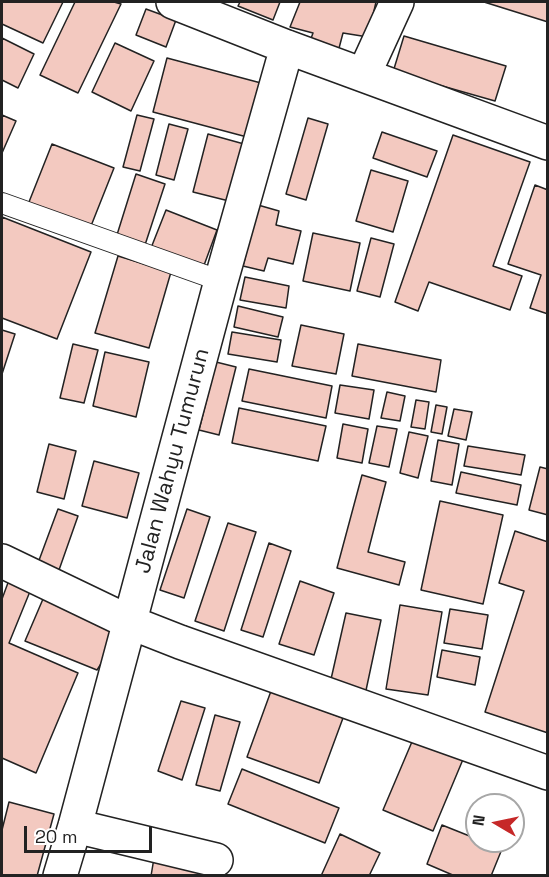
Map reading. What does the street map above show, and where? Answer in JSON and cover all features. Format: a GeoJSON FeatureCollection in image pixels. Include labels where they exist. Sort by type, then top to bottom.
{"type":"FeatureCollection","features":[{"type":"Feature","properties":{"kind":"street"},"geometry":{"type":"LineString","coordinates":[[173,2],[548,143]]}},
{"type":"Feature","properties":{"kind":"street"},"geometry":{"type":"LineString","coordinates":[[364,74],[397,2]]}},
{"type":"Feature","properties":{"kind":"street","name":"Jalan Wahyu Tumurun"},"geometry":{"type":"LineString","coordinates":[[60,876],[287,46]]}},
{"type":"Feature","properties":{"kind":"street"},"geometry":{"type":"LineString","coordinates":[[2,561],[129,622],[180,642],[548,773]]}},
{"type":"Feature","properties":{"kind":"street"},"geometry":{"type":"LineString","coordinates":[[75,826],[216,860]]}},
{"type":"Feature","properties":{"kind":"lane"},"geometry":{"type":"LineString","coordinates":[[2,203],[221,281]]}},
{"type":"Feature","properties":{"kind":"building"},"geometry":{"type":"Polygon","coordinates":[[[2,2],[63,2],[43,43],[2,24],[2,2]]]}},
{"type":"Feature","properties":{"kind":"building"},"geometry":{"type":"Polygon","coordinates":[[[75,2],[121,4],[78,93],[40,75],[75,2]]]}},
{"type":"Feature","properties":{"kind":"building"},"geometry":{"type":"Polygon","coordinates":[[[240,2],[280,2],[273,20],[238,6],[240,2]]]}},
{"type":"Feature","properties":{"kind":"building"},"geometry":{"type":"Polygon","coordinates":[[[300,2],[376,2],[368,37],[343,33],[338,52],[309,44],[313,33],[290,27],[300,2]]]}},
{"type":"Feature","properties":{"kind":"building"},"geometry":{"type":"Polygon","coordinates":[[[484,2],[548,2],[548,22],[484,2]]]}},
{"type":"Feature","properties":{"kind":"building"},"geometry":{"type":"Polygon","coordinates":[[[146,9],[176,20],[166,47],[136,35],[146,9]]]}},
{"type":"Feature","properties":{"kind":"building"},"geometry":{"type":"Polygon","coordinates":[[[404,36],[506,66],[495,101],[393,72],[404,36]]]}},
{"type":"Feature","properties":{"kind":"building"},"geometry":{"type":"Polygon","coordinates":[[[2,38],[34,54],[18,88],[2,80],[2,38]]]}},
{"type":"Feature","properties":{"kind":"building"},"geometry":{"type":"Polygon","coordinates":[[[115,43],[154,61],[131,111],[92,92],[115,43]]]}},
{"type":"Feature","properties":{"kind":"building"},"geometry":{"type":"Polygon","coordinates":[[[167,58],[261,83],[247,137],[153,112],[167,58]]]}},
{"type":"Feature","properties":{"kind":"building"},"geometry":{"type":"Polygon","coordinates":[[[2,115],[16,121],[2,153],[2,115]]]}},
{"type":"Feature","properties":{"kind":"building"},"geometry":{"type":"Polygon","coordinates":[[[137,115],[154,119],[140,171],[123,167],[137,115]]]}},
{"type":"Feature","properties":{"kind":"building"},"geometry":{"type":"Polygon","coordinates":[[[308,118],[328,124],[306,200],[286,194],[308,118]]]}},
{"type":"Feature","properties":{"kind":"building"},"geometry":{"type":"Polygon","coordinates":[[[169,124],[188,129],[174,180],[156,175],[169,124]]]}},
{"type":"Feature","properties":{"kind":"building"},"geometry":{"type":"Polygon","coordinates":[[[382,132],[437,151],[427,177],[373,158],[382,132]]]}},
{"type":"Feature","properties":{"kind":"building"},"geometry":{"type":"Polygon","coordinates":[[[208,134],[244,144],[229,201],[193,192],[208,134]]]}},
{"type":"Feature","properties":{"kind":"building"},"geometry":{"type":"Polygon","coordinates":[[[453,135],[530,162],[493,266],[522,276],[510,310],[429,282],[418,311],[395,302],[453,135]]]}},
{"type":"Feature","properties":{"kind":"building"},"geometry":{"type":"Polygon","coordinates":[[[52,144],[114,168],[89,231],[27,207],[52,144]]]}},
{"type":"Feature","properties":{"kind":"building"},"geometry":{"type":"Polygon","coordinates":[[[371,170],[408,181],[393,232],[356,221],[371,170]]]}},
{"type":"Feature","properties":{"kind":"building"},"geometry":{"type":"Polygon","coordinates":[[[136,174],[165,184],[144,248],[116,238],[136,174]]]}},
{"type":"Feature","properties":{"kind":"building"},"geometry":{"type":"Polygon","coordinates":[[[535,185],[548,190],[548,314],[530,308],[541,275],[508,264],[535,185]]]}},
{"type":"Feature","properties":{"kind":"building"},"geometry":{"type":"Polygon","coordinates":[[[258,205],[279,211],[276,225],[301,231],[293,264],[268,258],[264,271],[243,266],[258,205]]]}},
{"type":"Feature","properties":{"kind":"building"},"geometry":{"type":"Polygon","coordinates":[[[166,210],[217,230],[203,268],[151,248],[166,210]]]}},
{"type":"Feature","properties":{"kind":"building"},"geometry":{"type":"Polygon","coordinates":[[[2,217],[91,252],[57,339],[2,318],[2,217]]]}},
{"type":"Feature","properties":{"kind":"building"},"geometry":{"type":"Polygon","coordinates":[[[313,233],[360,243],[350,291],[303,281],[313,233]]]}},
{"type":"Feature","properties":{"kind":"building"},"geometry":{"type":"Polygon","coordinates":[[[371,238],[394,244],[380,297],[357,291],[371,238]]]}},
{"type":"Feature","properties":{"kind":"building"},"geometry":{"type":"Polygon","coordinates":[[[118,256],[171,272],[149,348],[95,333],[118,256]]]}},
{"type":"Feature","properties":{"kind":"building"},"geometry":{"type":"Polygon","coordinates":[[[245,277],[289,286],[286,308],[240,300],[245,277]]]}},
{"type":"Feature","properties":{"kind":"building"},"geometry":{"type":"Polygon","coordinates":[[[238,306],[283,317],[278,337],[234,327],[238,306]]]}},
{"type":"Feature","properties":{"kind":"building"},"geometry":{"type":"Polygon","coordinates":[[[301,325],[344,334],[336,374],[292,366],[301,325]]]}},
{"type":"Feature","properties":{"kind":"building"},"geometry":{"type":"Polygon","coordinates":[[[2,330],[15,334],[2,374],[2,330]]]}},
{"type":"Feature","properties":{"kind":"building"},"geometry":{"type":"Polygon","coordinates":[[[232,332],[281,340],[277,362],[228,354],[232,332]]]}},
{"type":"Feature","properties":{"kind":"building"},"geometry":{"type":"Polygon","coordinates":[[[73,344],[98,350],[84,403],[60,398],[73,344]]]}},
{"type":"Feature","properties":{"kind":"building"},"geometry":{"type":"Polygon","coordinates":[[[358,344],[441,360],[436,392],[352,376],[358,344]]]}},
{"type":"Feature","properties":{"kind":"building"},"geometry":{"type":"Polygon","coordinates":[[[105,352],[149,362],[136,417],[93,406],[105,352]]]}},
{"type":"Feature","properties":{"kind":"building"},"geometry":{"type":"Polygon","coordinates":[[[216,362],[236,367],[219,435],[199,430],[216,362]]]}},
{"type":"Feature","properties":{"kind":"building"},"geometry":{"type":"Polygon","coordinates":[[[249,369],[332,386],[326,418],[242,401],[249,369]]]}},
{"type":"Feature","properties":{"kind":"building"},"geometry":{"type":"Polygon","coordinates":[[[340,385],[374,390],[369,419],[335,413],[340,385]]]}},
{"type":"Feature","properties":{"kind":"building"},"geometry":{"type":"Polygon","coordinates":[[[387,392],[405,396],[400,421],[381,418],[387,392]]]}},
{"type":"Feature","properties":{"kind":"building"},"geometry":{"type":"Polygon","coordinates":[[[416,400],[429,402],[425,429],[411,427],[416,400]]]}},
{"type":"Feature","properties":{"kind":"building"},"geometry":{"type":"Polygon","coordinates":[[[436,405],[447,407],[442,434],[431,432],[436,405]]]}},
{"type":"Feature","properties":{"kind":"building"},"geometry":{"type":"Polygon","coordinates":[[[239,408],[326,426],[318,461],[232,443],[239,408]]]}},
{"type":"Feature","properties":{"kind":"building"},"geometry":{"type":"Polygon","coordinates":[[[454,409],[472,412],[466,440],[448,436],[454,409]]]}},
{"type":"Feature","properties":{"kind":"building"},"geometry":{"type":"Polygon","coordinates":[[[343,424],[368,429],[362,463],[337,458],[343,424]]]}},
{"type":"Feature","properties":{"kind":"building"},"geometry":{"type":"Polygon","coordinates":[[[377,426],[397,429],[389,467],[369,463],[377,426]]]}},
{"type":"Feature","properties":{"kind":"building"},"geometry":{"type":"Polygon","coordinates":[[[409,432],[428,436],[418,478],[400,473],[409,432]]]}},
{"type":"Feature","properties":{"kind":"building"},"geometry":{"type":"Polygon","coordinates":[[[438,440],[459,444],[452,485],[431,481],[438,440]]]}},
{"type":"Feature","properties":{"kind":"building"},"geometry":{"type":"Polygon","coordinates":[[[49,444],[76,451],[64,499],[37,492],[49,444]]]}},
{"type":"Feature","properties":{"kind":"building"},"geometry":{"type":"Polygon","coordinates":[[[468,446],[525,455],[521,475],[464,466],[468,446]]]}},
{"type":"Feature","properties":{"kind":"building"},"geometry":{"type":"Polygon","coordinates":[[[94,461],[139,473],[127,518],[82,506],[94,461]]]}},
{"type":"Feature","properties":{"kind":"building"},"geometry":{"type":"Polygon","coordinates":[[[540,467],[548,469],[548,515],[529,510],[540,467]]]}},
{"type":"Feature","properties":{"kind":"building"},"geometry":{"type":"Polygon","coordinates":[[[461,472],[521,485],[517,505],[456,493],[461,472]]]}},
{"type":"Feature","properties":{"kind":"building"},"geometry":{"type":"Polygon","coordinates":[[[362,475],[386,482],[368,552],[405,562],[399,585],[337,568],[362,475]]]}},
{"type":"Feature","properties":{"kind":"building"},"geometry":{"type":"Polygon","coordinates":[[[440,501],[503,515],[483,604],[421,590],[440,501]]]}},
{"type":"Feature","properties":{"kind":"building"},"geometry":{"type":"Polygon","coordinates":[[[58,509],[78,516],[59,570],[38,563],[58,509]]]}},
{"type":"Feature","properties":{"kind":"building"},"geometry":{"type":"Polygon","coordinates":[[[187,509],[210,517],[184,598],[160,590],[187,509]]]}},
{"type":"Feature","properties":{"kind":"building"},"geometry":{"type":"Polygon","coordinates":[[[228,523],[256,532],[224,631],[195,621],[228,523]]]}},
{"type":"Feature","properties":{"kind":"building"},"geometry":{"type":"Polygon","coordinates":[[[515,531],[548,542],[548,733],[485,712],[524,591],[499,583],[515,531]]]}},
{"type":"Feature","properties":{"kind":"building"},"geometry":{"type":"Polygon","coordinates":[[[269,543],[291,551],[263,637],[241,630],[269,543]]]}},
{"type":"Feature","properties":{"kind":"building"},"geometry":{"type":"Polygon","coordinates":[[[9,580],[31,589],[9,643],[78,673],[36,773],[2,758],[2,599],[9,580]]]}},
{"type":"Feature","properties":{"kind":"building"},"geometry":{"type":"Polygon","coordinates":[[[300,581],[334,593],[314,655],[279,644],[300,581]]]}},
{"type":"Feature","properties":{"kind":"building"},"geometry":{"type":"Polygon","coordinates":[[[46,592],[125,627],[97,670],[25,641],[46,592]]]}},
{"type":"Feature","properties":{"kind":"building"},"geometry":{"type":"Polygon","coordinates":[[[400,605],[442,612],[428,695],[386,689],[400,605]]]}},
{"type":"Feature","properties":{"kind":"building"},"geometry":{"type":"Polygon","coordinates":[[[450,609],[488,615],[482,649],[444,643],[450,609]]]}},
{"type":"Feature","properties":{"kind":"building"},"geometry":{"type":"Polygon","coordinates":[[[346,613],[381,620],[365,695],[329,688],[346,613]]]}},
{"type":"Feature","properties":{"kind":"building"},"geometry":{"type":"Polygon","coordinates":[[[442,650],[480,657],[475,685],[437,677],[442,650]]]}},
{"type":"Feature","properties":{"kind":"building"},"geometry":{"type":"Polygon","coordinates":[[[271,691],[343,718],[319,783],[247,757],[271,691]]]}},
{"type":"Feature","properties":{"kind":"building"},"geometry":{"type":"Polygon","coordinates":[[[181,701],[205,708],[182,780],[158,771],[181,701]]]}},
{"type":"Feature","properties":{"kind":"building"},"geometry":{"type":"Polygon","coordinates":[[[215,715],[240,722],[220,791],[196,785],[215,715]]]}},
{"type":"Feature","properties":{"kind":"building"},"geometry":{"type":"Polygon","coordinates":[[[414,737],[464,757],[433,831],[383,810],[414,737]]]}},
{"type":"Feature","properties":{"kind":"building"},"geometry":{"type":"Polygon","coordinates":[[[242,769],[339,808],[325,843],[228,804],[242,769]]]}},
{"type":"Feature","properties":{"kind":"building"},"geometry":{"type":"Polygon","coordinates":[[[9,802],[54,814],[37,876],[2,876],[2,830],[9,802]]]}},
{"type":"Feature","properties":{"kind":"building"},"geometry":{"type":"Polygon","coordinates":[[[442,825],[465,834],[465,853],[500,853],[491,876],[455,876],[427,864],[442,825]]]}},
{"type":"Feature","properties":{"kind":"building"},"geometry":{"type":"Polygon","coordinates":[[[340,834],[380,853],[369,876],[321,876],[340,834]]]}},
{"type":"Feature","properties":{"kind":"building"},"geometry":{"type":"Polygon","coordinates":[[[154,858],[219,876],[151,876],[154,858]]]}}]}
